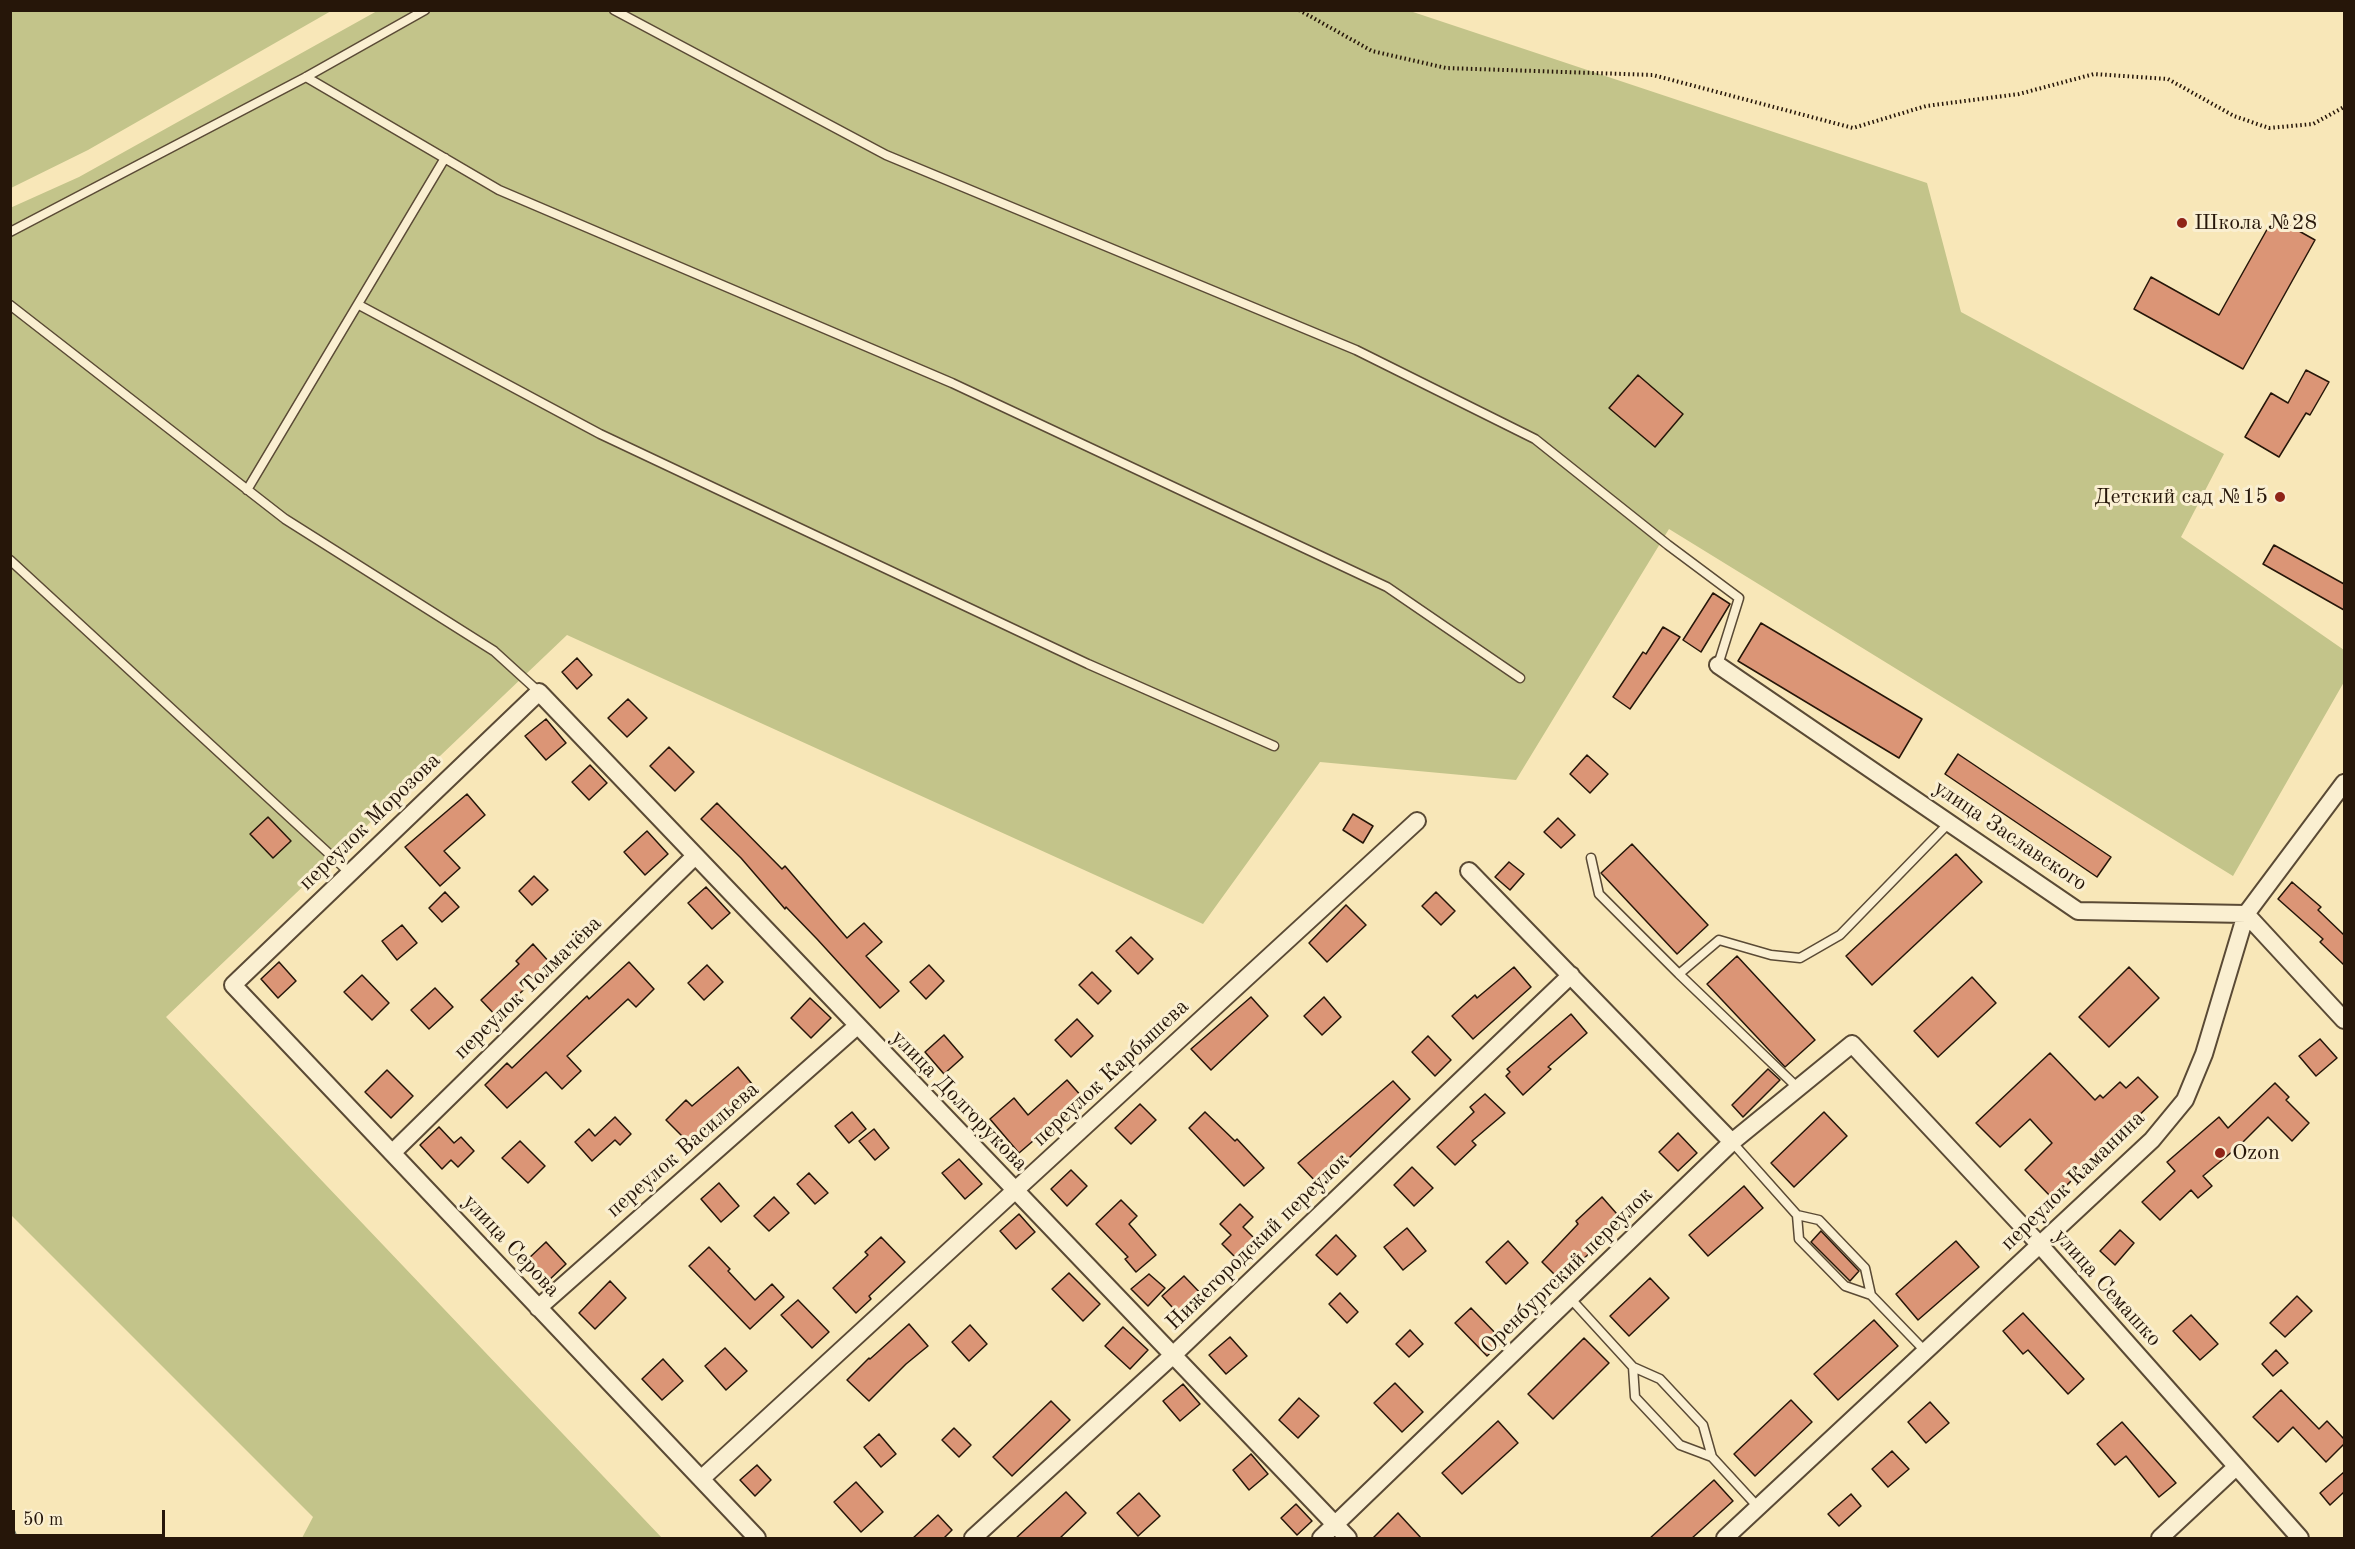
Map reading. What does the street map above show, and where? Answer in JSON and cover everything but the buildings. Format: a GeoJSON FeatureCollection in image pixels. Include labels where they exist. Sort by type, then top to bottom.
{"type":"FeatureCollection","features":[{"type":"Feature","properties":{"kind":"street","name":"улица Заславского"},"geometry":{"type":"LineString","coordinates":[[1718,665],[2078,911],[2246,914]]}},
{"type":"Feature","properties":{"kind":"street","name":"улица Долгорукова"},"geometry":{"type":"LineString","coordinates":[[539,692],[1348,1539]]}},
{"type":"Feature","properties":{"kind":"street","name":"переулок Морозова"},"geometry":{"type":"LineString","coordinates":[[233,985],[539,692]]}},
{"type":"Feature","properties":{"kind":"street","name":"переулок Каманина"},"geometry":{"type":"LineString","coordinates":[[1725,1539],[2152,1140],[2185,1100],[2204,1053],[2246,914],[2344,783]]}},
{"type":"Feature","properties":{"kind":"street","name":"переулок Карбышева"},"geometry":{"type":"LineString","coordinates":[[701,1479],[1418,821]]}},
{"type":"Feature","properties":{"kind":"street","name":"переулок Толмачёва"},"geometry":{"type":"LineString","coordinates":[[392,1153],[695,856]]}},
{"type":"Feature","properties":{"kind":"street"},"geometry":{"type":"LineString","coordinates":[[1469,871],[1732,1142]]}},
{"type":"Feature","properties":{"kind":"street"},"geometry":{"type":"LineString","coordinates":[[2246,914],[2344,1020]]}},
{"type":"Feature","properties":{"kind":"street","name":"Нижегородский переулок"},"geometry":{"type":"LineString","coordinates":[[973,1539],[1172,1356],[1571,975]]}},
{"type":"Feature","properties":{"kind":"street","name":"улица Серова"},"geometry":{"type":"LineString","coordinates":[[233,985],[757,1539]]}},
{"type":"Feature","properties":{"kind":"street","name":"переулок Васильева"},"geometry":{"type":"LineString","coordinates":[[538,1308],[857,1026]]}},
{"type":"Feature","properties":{"kind":"street","name":"улица Семашко"},"geometry":{"type":"LineString","coordinates":[[1852,1044],[2039,1244],[2300,1539]]}},
{"type":"Feature","properties":{"kind":"street","name":"Оренбургский переулок"},"geometry":{"type":"LineString","coordinates":[[1321,1539],[1732,1142],[1852,1044]]}},
{"type":"Feature","properties":{"kind":"street"},"geometry":{"type":"LineString","coordinates":[[2160,1539],[2236,1467]]}},
{"type":"Feature","properties":{"kind":"lane"},"geometry":{"type":"LineString","coordinates":[[10,232],[306,77],[425,10]]}},
{"type":"Feature","properties":{"kind":"lane"},"geometry":{"type":"LineString","coordinates":[[614,10],[886,155],[1356,350],[1535,439],[1668,545],[1739,598],[1718,665]]}},
{"type":"Feature","properties":{"kind":"lane"},"geometry":{"type":"LineString","coordinates":[[306,77],[499,190],[952,383],[1388,587],[1520,678]]}},
{"type":"Feature","properties":{"kind":"lane"},"geometry":{"type":"LineString","coordinates":[[247,490],[445,158]]}},
{"type":"Feature","properties":{"kind":"lane"},"geometry":{"type":"LineString","coordinates":[[10,305],[285,519],[494,651],[539,692]]}},
{"type":"Feature","properties":{"kind":"lane"},"geometry":{"type":"LineString","coordinates":[[359,305],[600,434],[1088,664],[1274,746]]}},
{"type":"Feature","properties":{"kind":"lane"},"geometry":{"type":"LineString","coordinates":[[10,560],[350,873]]}},
{"type":"Feature","properties":{"kind":"lane"},"geometry":{"type":"LineString","coordinates":[[1679,974],[1719,940],[1771,955],[1800,958],[1840,935],[1949,823]]}},
{"type":"Feature","properties":{"kind":"lane"},"geometry":{"type":"LineString","coordinates":[[1591,858],[1599,894],[1798,1088]]}},
{"type":"Feature","properties":{"kind":"lane"},"geometry":{"type":"LineString","coordinates":[[1732,1142],[1797,1215],[1819,1220],[1865,1268],[1871,1295]]}},
{"type":"Feature","properties":{"kind":"lane"},"geometry":{"type":"LineString","coordinates":[[1797,1215],[1799,1239],[1845,1286],[1871,1295],[1926,1353]]}},
{"type":"Feature","properties":{"kind":"lane"},"geometry":{"type":"LineString","coordinates":[[1570,1298],[1633,1367],[1660,1379],[1703,1425],[1712,1457]]}},
{"type":"Feature","properties":{"kind":"lane"},"geometry":{"type":"LineString","coordinates":[[1633,1367],[1635,1397],[1680,1445],[1712,1457],[1758,1507]]}},
{"type":"Feature","properties":{"kind":"path"},"geometry":{"type":"LineString","coordinates":[[1299,10],[1372,51],[1446,68],[1653,75],[1853,128],[1926,106],[2019,94],[2094,74],[2168,80],[2234,116],[2269,129],[2313,124],[2344,107]]}},
{"type":"Feature","properties":{"kind":"green space"},"geometry":{"type":"Polygon","coordinates":[[[11,10],[331,11],[88,150],[11,188],[11,10]]]}},
{"type":"Feature","properties":{"kind":"green space"},"geometry":{"type":"Polygon","coordinates":[[[377,11],[1410,11],[1927,183],[1961,312],[2224,454],[2181,537],[2344,650],[2344,682],[2233,876],[1669,529],[1516,780],[1320,762],[1203,924],[567,635],[166,1017],[662,1538],[302,1538],[313,1517],[11,1215],[10,208],[79,177],[377,11]]]}},
{"type":"Feature","properties":{"kind":"waterway"},"geometry":{"type":"LineString","coordinates":[[10,1526],[15,1538]]}},
{"type":"Feature","properties":{"kind":"place","name":"Школа №28"},"geometry":{"type":"Point","coordinates":[2182,223]}},
{"type":"Feature","properties":{"kind":"place","name":"Детский сад №15"},"geometry":{"type":"Point","coordinates":[2280,497]}},
{"type":"Feature","properties":{"kind":"place","name":"Ozon"},"geometry":{"type":"Point","coordinates":[2220,1153]}}]}
